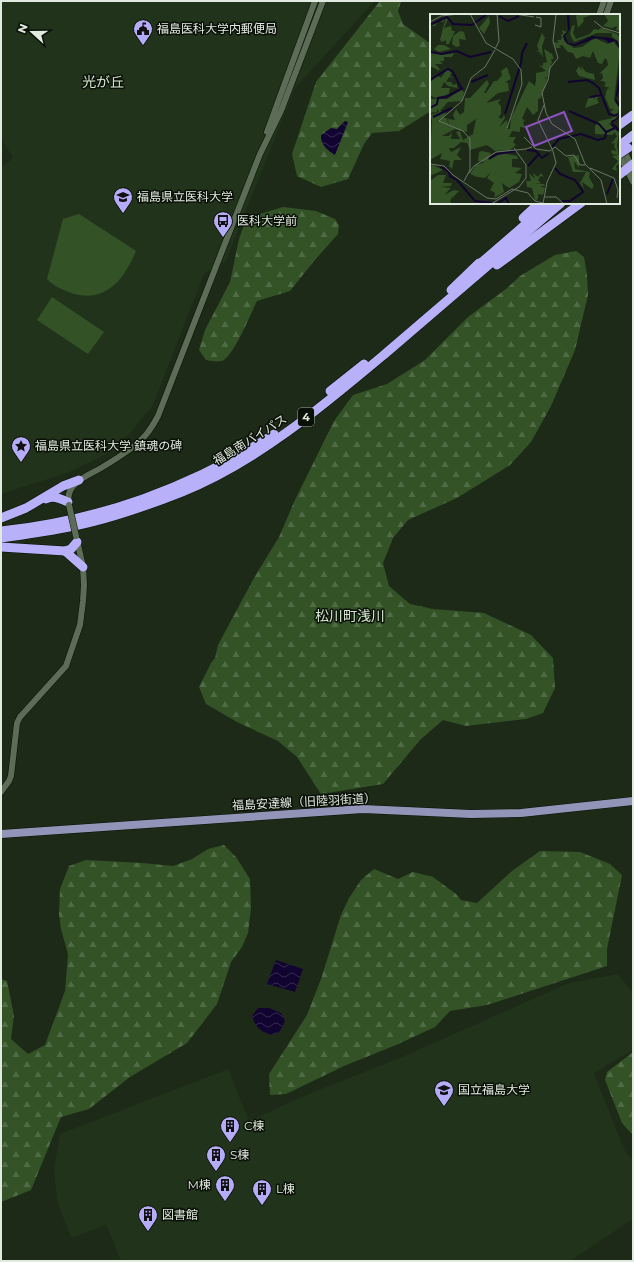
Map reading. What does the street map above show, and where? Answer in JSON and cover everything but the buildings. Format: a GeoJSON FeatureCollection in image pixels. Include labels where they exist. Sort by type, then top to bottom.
{"type":"FeatureCollection","features":[{"type":"Feature","properties":{"kind":"highway"},"geometry":{"type":"LineString","coordinates":[[620,124],[633,115]]}},
{"type":"Feature","properties":{"kind":"highway"},"geometry":{"type":"LineString","coordinates":[[625,144],[633,135]]}},
{"type":"Feature","properties":{"kind":"highway"},"geometry":{"type":"LineString","coordinates":[[447,294],[538,204]]}},
{"type":"Feature","properties":{"kind":"highway","name":"福島南バイパス"},"geometry":{"type":"LineString","coordinates":[[1,531],[70,520],[114,508],[161,492],[190,480],[225,463],[258,444],[295,420],[447,294],[549,204]]}},
{"type":"Feature","properties":{"kind":"highway","name":"福島南バイパス"},"geometry":{"type":"LineString","coordinates":[[1,538],[91,522],[153,503],[183,492],[211,478],[267,446],[354,380],[559,204]]}},
{"type":"Feature","properties":{"kind":"highway"},"geometry":{"type":"LineString","coordinates":[[438,309],[580,204]]}},
{"type":"Feature","properties":{"kind":"highway"},"geometry":{"type":"LineString","coordinates":[[26,508],[63,486],[79,480]]}},
{"type":"Feature","properties":{"kind":"highway"},"geometry":{"type":"LineString","coordinates":[[1,518],[50,497],[55,497],[69,504]]}},
{"type":"Feature","properties":{"kind":"highway"},"geometry":{"type":"LineString","coordinates":[[1,547],[66,552],[71,549],[77,539]]}},
{"type":"Feature","properties":{"kind":"highway"},"geometry":{"type":"LineString","coordinates":[[66,552],[82,567]]}},
{"type":"Feature","properties":{"kind":"main road","name":"福島安達線（旧陸羽街道）"},"geometry":{"type":"LineString","coordinates":[[1,834],[363,809],[471,814],[521,813],[633,802]]}},
{"type":"Feature","properties":{"kind":"street"},"geometry":{"type":"LineString","coordinates":[[1,792],[5,788],[11,776],[17,723],[20,716],[66,666],[80,625],[84,584],[77,539],[69,504],[70,491],[79,480],[130,450],[148,434],[158,416],[260,154],[315,1]]}},
{"type":"Feature","properties":{"kind":"street"},"geometry":{"type":"LineString","coordinates":[[260,154],[281,111],[323,1]]}},
{"type":"Feature","properties":{"kind":"street"},"geometry":{"type":"LineString","coordinates":[[599,14],[604,1]]}},
{"type":"Feature","properties":{"kind":"street"},"geometry":{"type":"LineString","coordinates":[[606,14],[611,1]]}},
{"type":"Feature","properties":{"kind":"street"},"geometry":{"type":"LineString","coordinates":[[625,144],[628,169]]}},
{"type":"Feature","properties":{"kind":"street"},"geometry":{"type":"LineString","coordinates":[[620,156],[628,169],[633,182]]}},
{"type":"Feature","properties":{"kind":"shaded area","name":"福島県立医科大学"},"geometry":{"type":"Polygon","coordinates":[[[1,1],[375,1],[295,88],[226,261],[204,274],[153,405],[117,449],[67,473],[1,494],[1,167],[13,158],[1,138],[1,1]]]}},
{"type":"Feature","properties":{"kind":"shaded area","name":"国立福島大学"},"geometry":{"type":"Polygon","coordinates":[[[618,974],[633,993],[633,1050],[594,1073],[625,1151],[633,1161],[633,1219],[570,1261],[121,1261],[106,1225],[71,1238],[57,1201],[54,1169],[60,1134],[228,1069],[249,1121],[311,1093],[402,1057],[569,983],[618,974]]]}},
{"type":"Feature","properties":{"kind":"green space"},"geometry":{"type":"Polygon","coordinates":[[[380,1],[401,1],[398,11],[403,24],[430,43],[430,112],[399,131],[372,133],[364,144],[348,179],[321,187],[297,176],[292,154],[316,82],[380,1]]]}},
{"type":"Feature","properties":{"kind":"green space"},"geometry":{"type":"Polygon","coordinates":[[[283,207],[316,211],[335,219],[339,225],[338,234],[290,291],[257,301],[237,343],[227,357],[222,361],[206,360],[199,350],[205,330],[230,282],[239,239],[244,225],[260,214],[283,207]]]}},
{"type":"Feature","properties":{"kind":"green space"},"geometry":{"type":"Polygon","coordinates":[[[79,214],[136,251],[126,271],[112,287],[104,292],[94,295],[83,296],[71,293],[55,286],[47,279],[63,219],[79,214]]]}},
{"type":"Feature","properties":{"kind":"green space"},"geometry":{"type":"Polygon","coordinates":[[[576,251],[584,257],[588,295],[575,350],[551,406],[531,442],[510,465],[457,498],[408,520],[393,538],[383,563],[389,586],[410,604],[433,609],[484,613],[531,635],[553,658],[555,688],[543,713],[526,719],[466,726],[443,720],[420,740],[383,784],[321,794],[297,757],[278,741],[237,722],[206,704],[199,687],[215,658],[218,645],[254,578],[279,537],[295,500],[334,421],[353,395],[387,384],[425,360],[468,317],[506,289],[520,276],[555,255],[576,251]]]}},
{"type":"Feature","properties":{"kind":"green space"},"geometry":{"type":"Polygon","coordinates":[[[52,297],[104,332],[88,354],[37,320],[52,297]]]}},
{"type":"Feature","properties":{"kind":"green space"},"geometry":{"type":"Polygon","coordinates":[[[224,845],[236,857],[250,879],[251,908],[248,933],[242,947],[231,962],[217,1004],[187,1043],[130,1077],[89,1109],[61,1117],[31,1190],[1,1202],[1,979],[7,981],[14,1016],[11,1039],[28,1054],[45,1045],[65,991],[68,954],[61,929],[59,914],[60,889],[69,866],[86,860],[173,866],[192,859],[208,849],[224,845]]]}},
{"type":"Feature","properties":{"kind":"green space"},"geometry":{"type":"Polygon","coordinates":[[[540,851],[580,852],[610,864],[622,875],[607,949],[607,966],[487,1005],[450,1011],[435,1027],[344,1066],[286,1094],[270,1095],[269,1074],[307,1015],[321,979],[341,915],[349,898],[361,880],[374,869],[398,879],[413,872],[433,877],[456,894],[461,900],[477,903],[512,871],[540,851]]]}},
{"type":"Feature","properties":{"kind":"green space"},"geometry":{"type":"Polygon","coordinates":[[[633,1052],[633,1134],[622,1123],[605,1080],[607,1072],[633,1052]]]}},
{"type":"Feature","properties":{"kind":"water"},"geometry":{"type":"Polygon","coordinates":[[[345,121],[348,122],[335,155],[323,144],[321,135],[331,128],[337,129],[345,121]]]}},
{"type":"Feature","properties":{"kind":"water"},"geometry":{"type":"Polygon","coordinates":[[[276,960],[303,969],[295,992],[267,984],[276,960]]]}},
{"type":"Feature","properties":{"kind":"water"},"geometry":{"type":"Polygon","coordinates":[[[258,1008],[269,1008],[281,1013],[285,1021],[280,1031],[273,1035],[260,1029],[255,1024],[252,1016],[258,1008]]]}},
{"type":"Feature","properties":{"kind":"place","name":"福島医科大学内郵便局"},"geometry":{"type":"Point","coordinates":[143,46]}},
{"type":"Feature","properties":{"kind":"place","name":"福島県立医科大学"},"geometry":{"type":"Point","coordinates":[123,214]}},
{"type":"Feature","properties":{"kind":"place","name":"医科大学前"},"geometry":{"type":"Point","coordinates":[223,238]}},
{"type":"Feature","properties":{"kind":"place","name":"福島県立医科大学 鎮魂の碑"},"geometry":{"type":"Point","coordinates":[21,463]}},
{"type":"Feature","properties":{"kind":"place","name":"国立福島大学"},"geometry":{"type":"Point","coordinates":[444,1107]}},
{"type":"Feature","properties":{"kind":"place","name":"C棟"},"geometry":{"type":"Point","coordinates":[230,1143]}},
{"type":"Feature","properties":{"kind":"place","name":"S棟"},"geometry":{"type":"Point","coordinates":[216,1172]}},
{"type":"Feature","properties":{"kind":"place","name":"M棟"},"geometry":{"type":"Point","coordinates":[225,1202]}},
{"type":"Feature","properties":{"kind":"place","name":"L棟"},"geometry":{"type":"Point","coordinates":[262,1206]}},
{"type":"Feature","properties":{"kind":"place","name":"図書館"},"geometry":{"type":"Point","coordinates":[148,1232]}},
{"type":"Feature","properties":{"kind":"district","name":"光が丘"},"geometry":{"type":"Point","coordinates":[103,82]}},
{"type":"Feature","properties":{"kind":"district","name":"松川町浅川"},"geometry":{"type":"Point","coordinates":[350,616]}}]}
